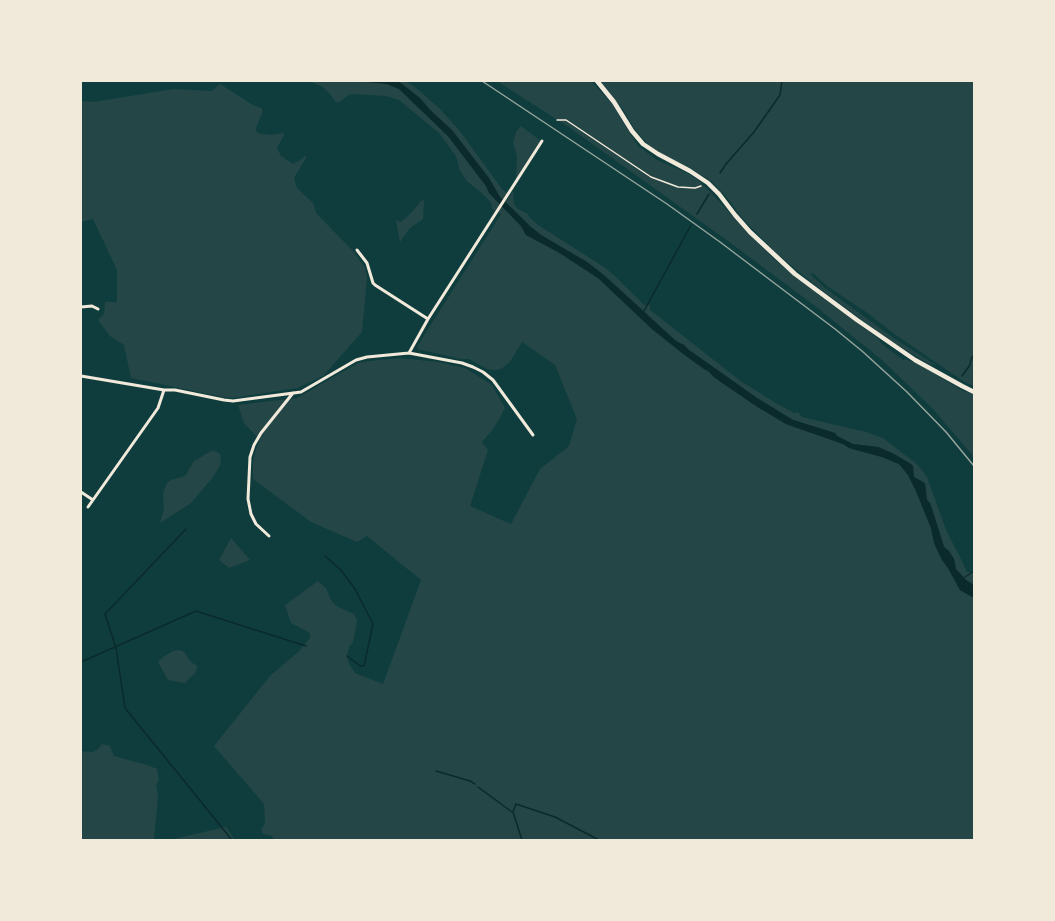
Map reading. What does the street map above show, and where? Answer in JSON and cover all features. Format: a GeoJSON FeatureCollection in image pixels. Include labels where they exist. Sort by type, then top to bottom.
{"type":"FeatureCollection","features":[{"type":"Feature","properties":{"kind":"main road"},"geometry":{"type":"LineString","coordinates":[[597,81],[643,144],[708,183],[750,232],[795,274],[864,326],[909,356],[974,392]]}},
{"type":"Feature","properties":{"kind":"street"},"geometry":{"type":"LineString","coordinates":[[409,353],[428,319],[542,141]]}},
{"type":"Feature","properties":{"kind":"street"},"geometry":{"type":"LineString","coordinates":[[357,249],[367,263],[375,285],[428,319]]}},
{"type":"Feature","properties":{"kind":"street"},"geometry":{"type":"LineString","coordinates":[[81,307],[92,306],[98,309]]}},
{"type":"Feature","properties":{"kind":"street"},"geometry":{"type":"LineString","coordinates":[[81,376],[233,401],[301,392],[356,360],[409,353],[462,363],[483,372],[493,380],[533,435]]}},
{"type":"Feature","properties":{"kind":"street"},"geometry":{"type":"LineString","coordinates":[[88,507],[158,408],[164,390]]}},
{"type":"Feature","properties":{"kind":"street"},"geometry":{"type":"LineString","coordinates":[[269,536],[256,524],[251,514],[248,499],[250,457],[261,433],[293,393]]}},
{"type":"Feature","properties":{"kind":"street"},"geometry":{"type":"LineString","coordinates":[[81,492],[93,500]]}},
{"type":"Feature","properties":{"kind":"path"},"geometry":{"type":"LineString","coordinates":[[557,120],[566,120],[651,177],[678,186],[695,188],[708,183]]}},
{"type":"Feature","properties":{"kind":"shaded area"},"geometry":{"type":"Polygon","coordinates":[[[309,81],[367,81],[387,84],[399,89],[448,136],[489,193],[521,226],[526,235],[558,252],[598,278],[652,329],[715,378],[786,424],[899,464],[916,491],[942,560],[960,590],[974,598],[974,840],[274,840],[272,836],[263,834],[261,829],[265,824],[264,804],[214,746],[270,676],[299,651],[310,638],[310,633],[291,623],[285,605],[318,581],[326,588],[336,606],[354,614],[357,621],[353,642],[347,656],[349,664],[355,673],[383,684],[421,580],[367,536],[357,542],[311,522],[253,479],[253,463],[260,440],[244,423],[238,405],[297,398],[358,363],[400,358],[438,362],[465,368],[492,385],[505,408],[494,428],[482,442],[488,450],[470,506],[511,524],[540,469],[569,446],[577,419],[555,365],[522,342],[510,362],[501,369],[494,370],[487,369],[469,359],[417,349],[501,214],[492,209],[491,203],[485,196],[467,181],[460,171],[456,156],[439,133],[399,100],[386,96],[352,94],[337,102],[323,87],[309,81]]]}},
{"type":"Feature","properties":{"kind":"shaded area"},"geometry":{"type":"Polygon","coordinates":[[[356,81],[398,81],[420,98],[452,130],[489,178],[500,197],[531,227],[587,262],[676,341],[757,398],[793,420],[835,433],[853,444],[878,447],[911,464],[914,477],[925,484],[927,500],[930,503],[944,547],[954,559],[956,569],[974,585],[974,598],[960,590],[942,560],[916,491],[899,464],[786,424],[715,378],[652,329],[598,278],[558,252],[526,235],[521,226],[489,193],[448,136],[399,89],[387,84],[356,81]]]}},
{"type":"Feature","properties":{"kind":"shaded area"},"geometry":{"type":"Polygon","coordinates":[[[398,81],[406,81],[415,87],[459,130],[508,194],[504,200],[489,178],[420,98],[398,81]]]}},
{"type":"Feature","properties":{"kind":"shaded area"},"geometry":{"type":"Polygon","coordinates":[[[497,81],[591,81],[613,105],[638,146],[657,160],[698,180],[773,258],[794,276],[880,340],[903,360],[919,364],[961,390],[974,395],[974,457],[933,409],[882,360],[815,306],[570,128],[497,81]]]}},
{"type":"Feature","properties":{"kind":"shaded area"},"geometry":{"type":"Polygon","coordinates":[[[600,81],[974,81],[974,377],[972,379],[974,386],[963,381],[893,333],[827,286],[813,273],[810,274],[825,288],[895,339],[937,366],[927,363],[889,340],[776,253],[711,181],[651,148],[600,81]]]}},
{"type":"Feature","properties":{"kind":"shaded area"},"geometry":{"type":"Polygon","coordinates":[[[220,84],[261,108],[263,111],[256,131],[260,134],[271,135],[283,133],[277,148],[281,156],[293,164],[306,155],[294,178],[297,188],[313,203],[316,213],[354,252],[365,268],[367,277],[362,332],[323,376],[297,388],[232,398],[131,378],[124,345],[110,336],[98,320],[104,314],[105,302],[117,302],[117,270],[93,219],[81,222],[81,101],[94,102],[173,89],[212,91],[220,84]]]}},
{"type":"Feature","properties":{"kind":"shaded area"},"geometry":{"type":"Polygon","coordinates":[[[521,126],[541,141],[516,179],[517,156],[513,143],[516,132],[521,126]]]}},
{"type":"Feature","properties":{"kind":"shaded area"},"geometry":{"type":"Polygon","coordinates":[[[513,191],[514,204],[518,209],[528,214],[538,225],[604,267],[644,305],[650,305],[650,310],[742,382],[794,413],[798,412],[802,417],[883,438],[918,465],[927,477],[946,530],[967,572],[974,572],[974,585],[956,569],[954,559],[944,547],[930,503],[927,500],[925,484],[914,477],[911,464],[878,447],[853,444],[835,433],[793,420],[757,398],[676,341],[587,262],[531,227],[506,202],[513,191]]]}},
{"type":"Feature","properties":{"kind":"shaded area"},"geometry":{"type":"Polygon","coordinates":[[[424,200],[423,219],[410,228],[400,242],[396,220],[401,222],[424,200]]]}},
{"type":"Feature","properties":{"kind":"shaded area"},"geometry":{"type":"Polygon","coordinates":[[[213,450],[220,454],[221,459],[214,476],[191,503],[160,523],[164,509],[163,493],[167,483],[185,476],[194,461],[213,450]]]}},
{"type":"Feature","properties":{"kind":"shaded area"},"geometry":{"type":"Polygon","coordinates":[[[231,538],[250,560],[229,568],[219,560],[231,538]]]}},
{"type":"Feature","properties":{"kind":"shaded area"},"geometry":{"type":"Polygon","coordinates":[[[180,650],[197,666],[196,672],[185,683],[168,680],[158,662],[173,651],[180,650]]]}},
{"type":"Feature","properties":{"kind":"shaded area"},"geometry":{"type":"Polygon","coordinates":[[[102,744],[110,746],[114,756],[157,769],[159,780],[156,784],[158,796],[154,840],[81,840],[81,751],[93,752],[102,744]]]}},
{"type":"Feature","properties":{"kind":"shaded area"},"geometry":{"type":"Polygon","coordinates":[[[226,827],[235,840],[169,840],[226,827]]]}},
{"type":"Feature","properties":{"kind":"waterway"},"geometry":{"type":"LineString","coordinates":[[720,173],[754,132],[780,95],[782,81]]}},
{"type":"Feature","properties":{"kind":"waterway"},"geometry":{"type":"LineString","coordinates":[[697,214],[709,194]]}},
{"type":"Feature","properties":{"kind":"waterway"},"geometry":{"type":"LineString","coordinates":[[644,311],[691,225]]}},
{"type":"Feature","properties":{"kind":"waterway"},"geometry":{"type":"LineString","coordinates":[[962,376],[974,355]]}},
{"type":"Feature","properties":{"kind":"waterway"},"geometry":{"type":"LineString","coordinates":[[186,529],[105,614],[116,648],[125,708],[232,840]]}},
{"type":"Feature","properties":{"kind":"waterway"},"geometry":{"type":"LineString","coordinates":[[325,556],[341,570],[355,589],[373,624],[364,666],[360,666],[347,656]]}},
{"type":"Feature","properties":{"kind":"waterway"},"geometry":{"type":"LineString","coordinates":[[965,577],[974,571]]}},
{"type":"Feature","properties":{"kind":"waterway"},"geometry":{"type":"LineString","coordinates":[[81,662],[196,611],[306,646]]}},
{"type":"Feature","properties":{"kind":"waterway"},"geometry":{"type":"LineString","coordinates":[[436,771],[475,784]]}},
{"type":"Feature","properties":{"kind":"waterway"},"geometry":{"type":"LineString","coordinates":[[478,787],[512,812]]}},
{"type":"Feature","properties":{"kind":"waterway"},"geometry":{"type":"LineString","coordinates":[[522,840],[513,812],[516,804],[555,817],[599,840]]}},
{"type":"Feature","properties":{"kind":"railway"},"geometry":{"type":"LineString","coordinates":[[482,81],[667,204],[835,329],[907,392],[946,432],[974,466]]}}]}
